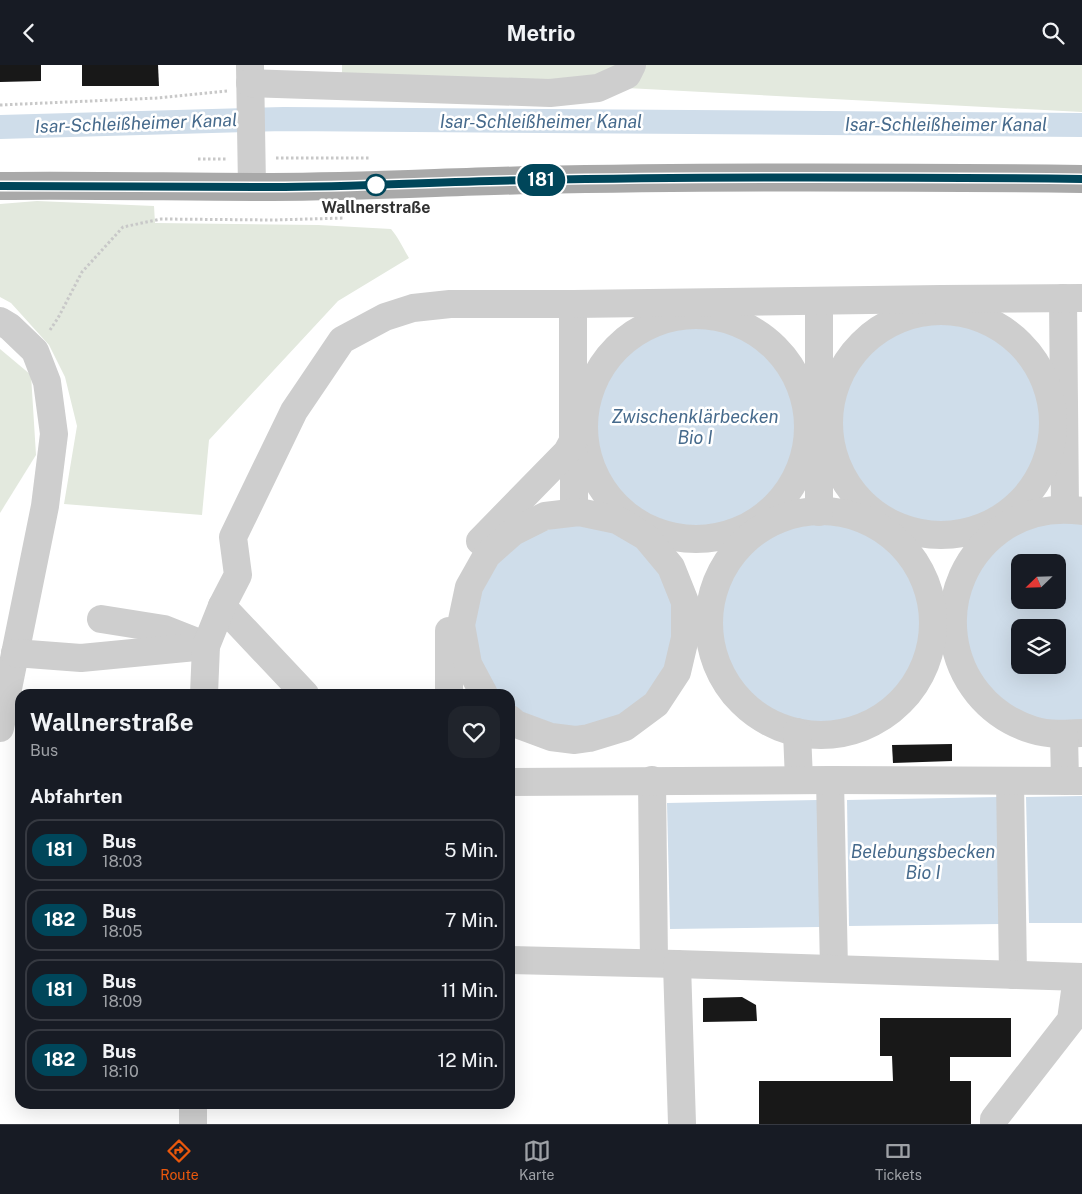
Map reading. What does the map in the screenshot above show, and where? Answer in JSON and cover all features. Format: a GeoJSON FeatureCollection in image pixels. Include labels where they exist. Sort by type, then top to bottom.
{"type":"FeatureCollection","features":[{"type":"Feature","properties":{"kind":"main road"},"geometry":{"type":"LineString","coordinates":[[0,186],[252,187],[669,178],[956,177],[1082,179]]}},
{"type":"Feature","properties":{"kind":"street"},"geometry":{"type":"LineString","coordinates":[[252,187],[250,85],[550,93],[598,88],[627,75],[632,65]]}},
{"type":"Feature","properties":{"kind":"street"},"geometry":{"type":"LineString","coordinates":[[204,689],[206,646],[222,606],[238,575],[233,537],[294,411],[342,340],[385,317],[413,308],[450,304],[573,304],[690,309],[819,301],[941,305],[1072,298],[1063,420],[1073,510],[1046,510],[1012,522],[946,536],[910,532],[828,511],[792,514],[711,539],[697,541],[673,539],[636,528],[617,519],[580,512],[545,516],[513,532],[487,555],[469,587],[462,625],[458,664],[450,689]]}},
{"type":"Feature","properties":{"kind":"street"},"geometry":{"type":"LineString","coordinates":[[819,301],[819,512]]}},
{"type":"Feature","properties":{"kind":"street"},"geometry":{"type":"LineString","coordinates":[[573,304],[576,431],[574,512]]}},
{"type":"Feature","properties":{"kind":"street"},"geometry":{"type":"LineString","coordinates":[[941,305],[948,311],[985,320],[1016,340],[1040,370],[1052,406],[1074,437],[1082,462]]}},
{"type":"Feature","properties":{"kind":"street"},"geometry":{"type":"LineString","coordinates":[[515,723],[551,737],[589,738],[625,727],[656,704],[677,672],[685,637],[698,633],[708,622],[715,586],[732,554],[777,505],[799,473],[807,439],[818,423],[834,386],[852,354],[878,329],[911,314],[941,305]]}},
{"type":"Feature","properties":{"kind":"street"},"geometry":{"type":"LineString","coordinates":[[480,689],[458,664],[449,608],[456,582],[467,560],[480,541],[567,452],[590,388],[609,356],[634,333],[690,309],[738,321],[768,339],[793,369],[806,403],[851,490],[877,516],[879,523],[897,540],[920,570],[932,606],[942,622],[953,629],[955,647],[961,664],[969,681],[980,695],[1008,719],[1033,730],[1073,733],[1073,781],[652,780],[515,782]]}},
{"type":"Feature","properties":{"kind":"street"},"geometry":{"type":"LineString","coordinates":[[0,321],[10,327],[35,351],[47,382],[54,434],[45,506],[0,728]]}},
{"type":"Feature","properties":{"kind":"street"},"geometry":{"type":"LineString","coordinates":[[576,431],[590,466],[609,500],[646,537],[671,567],[698,633],[714,658],[731,691],[757,716],[790,731],[826,736],[862,729],[894,709],[918,680],[942,622],[953,610],[956,592],[963,575],[983,544],[996,532],[1038,480],[1063,420],[1082,384]]}},
{"type":"Feature","properties":{"kind":"street"},"geometry":{"type":"LineString","coordinates":[[222,606],[300,689]]}},
{"type":"Feature","properties":{"kind":"street"},"geometry":{"type":"LineString","coordinates":[[101,619],[164,629],[206,646]]}},
{"type":"Feature","properties":{"kind":"street"},"geometry":{"type":"LineString","coordinates":[[15,653],[81,658],[206,646]]}},
{"type":"Feature","properties":{"kind":"street"},"geometry":{"type":"LineString","coordinates":[[797,733],[799,780]]}},
{"type":"Feature","properties":{"kind":"street"},"geometry":{"type":"LineString","coordinates":[[575,739],[576,781]]}},
{"type":"Feature","properties":{"kind":"street"},"geometry":{"type":"LineString","coordinates":[[652,780],[666,963],[682,1124]]}},
{"type":"Feature","properties":{"kind":"street"},"geometry":{"type":"LineString","coordinates":[[830,780],[834,969]]}},
{"type":"Feature","properties":{"kind":"street"},"geometry":{"type":"LineString","coordinates":[[1010,781],[1013,975]]}},
{"type":"Feature","properties":{"kind":"street"},"geometry":{"type":"LineString","coordinates":[[515,960],[666,963],[1080,977],[1071,1020],[994,1119],[994,1124]]}},
{"type":"Feature","properties":{"kind":"street"},"geometry":{"type":"LineString","coordinates":[[193,1109],[193,1124]]}},
{"type":"Feature","properties":{"kind":"path"},"geometry":{"type":"LineString","coordinates":[[0,105],[158,98],[233,91],[250,85]]}},
{"type":"Feature","properties":{"kind":"path"},"geometry":{"type":"LineString","coordinates":[[35,351],[58,318],[82,271],[123,227],[160,219],[273,220],[345,218]]}},
{"type":"Feature","properties":{"kind":"shaded area"},"geometry":{"type":"Polygon","coordinates":[[[342,65],[1082,65],[1082,112],[342,73],[342,65]]]}},
{"type":"Feature","properties":{"kind":"shaded area"},"geometry":{"type":"Polygon","coordinates":[[[37,201],[154,206],[155,223],[318,225],[391,229],[409,258],[338,301],[209,440],[202,515],[64,504],[77,426],[65,377],[49,345],[11,303],[0,297],[0,204],[37,201]]]}},
{"type":"Feature","properties":{"kind":"shaded area"},"geometry":{"type":"Polygon","coordinates":[[[0,349],[31,375],[36,455],[0,513],[0,349]]]}},
{"type":"Feature","properties":{"kind":"water"},"geometry":{"type":"Polygon","coordinates":[[[941,317],[962,319],[991,330],[1009,342],[1023,356],[1035,374],[1043,393],[1048,424],[1046,445],[1035,474],[1023,492],[1009,506],[991,518],[972,526],[941,531],[920,529],[891,518],[873,506],[859,492],[847,474],[839,455],[834,424],[836,403],[847,374],[859,356],[873,342],[891,330],[910,322],[941,317]]]}},
{"type":"Feature","properties":{"kind":"water","name":"Zwischenklärbecken Bio I"},"geometry":{"type":"Polygon","coordinates":[[[696,319],[717,321],[746,332],[764,344],[778,358],[790,376],[798,395],[803,426],[801,447],[790,476],[778,494],[764,508],[746,520],[727,528],[696,533],[675,531],[646,520],[628,508],[614,494],[602,476],[594,457],[589,426],[591,405],[602,376],[614,358],[628,344],[646,332],[665,324],[696,319]]]}},
{"type":"Feature","properties":{"kind":"water"},"geometry":{"type":"Polygon","coordinates":[[[1082,517],[1082,729],[1010,714],[964,656],[966,583],[1008,531],[1082,517]]]}},
{"type":"Feature","properties":{"kind":"water"},"geometry":{"type":"Polygon","coordinates":[[[819,518],[840,520],[869,531],[887,543],[901,557],[913,575],[921,594],[926,625],[924,646],[913,675],[901,693],[887,707],[869,719],[850,727],[819,732],[798,730],[769,719],[751,707],[737,693],[725,675],[717,656],[712,625],[714,604],[725,575],[737,557],[751,543],[769,531],[788,523],[819,518]]]}},
{"type":"Feature","properties":{"kind":"water"},"geometry":{"type":"Polygon","coordinates":[[[580,521],[614,528],[643,546],[665,572],[681,637],[653,701],[589,735],[515,714],[515,689],[486,689],[472,662],[474,589],[516,538],[580,521]]]}},
{"type":"Feature","properties":{"kind":"water","name":"Belebungsbecken Bio I"},"geometry":{"type":"Polygon","coordinates":[[[1082,796],[1082,923],[1029,923],[1026,797],[1082,796]]]}},
{"type":"Feature","properties":{"kind":"water","name":"Belebungsbecken Bio I"},"geometry":{"type":"Polygon","coordinates":[[[998,797],[1000,924],[849,926],[847,800],[998,797]]]}},
{"type":"Feature","properties":{"kind":"water","name":"Belebungsbecken Bio I"},"geometry":{"type":"Polygon","coordinates":[[[818,800],[820,927],[670,929],[667,803],[818,800]]]}},
{"type":"Feature","properties":{"kind":"building"},"geometry":{"type":"Polygon","coordinates":[[[0,65],[41,65],[41,81],[0,82],[0,65]]]}},
{"type":"Feature","properties":{"kind":"building"},"geometry":{"type":"Polygon","coordinates":[[[82,65],[158,65],[159,86],[82,86],[82,65]]]}},
{"type":"Feature","properties":{"kind":"building"},"geometry":{"type":"Polygon","coordinates":[[[952,744],[952,761],[893,763],[892,745],[952,744]]]}},
{"type":"Feature","properties":{"kind":"building"},"geometry":{"type":"Polygon","coordinates":[[[742,997],[756,1005],[757,1021],[703,1022],[703,998],[742,997]]]}},
{"type":"Feature","properties":{"kind":"building"},"geometry":{"type":"Polygon","coordinates":[[[880,1018],[1011,1018],[1011,1057],[950,1057],[950,1081],[971,1081],[971,1124],[759,1124],[759,1081],[893,1081],[892,1056],[880,1056],[880,1018]]]}},
{"type":"Feature","properties":{"kind":"waterway","name":"Isar-Schleißheimer Kanal"},"geometry":{"type":"LineString","coordinates":[[0,127],[284,119],[1082,125]]}},
{"type":"Feature","properties":{"kind":"bus line","name":"181"},"geometry":{"type":"LineString","coordinates":[[0,186],[273,187],[669,178],[956,177],[1082,179]]}},
{"type":"Feature","properties":{"kind":"place","name":"Wallnerstraße"},"geometry":{"type":"Point","coordinates":[376,185]}}]}
